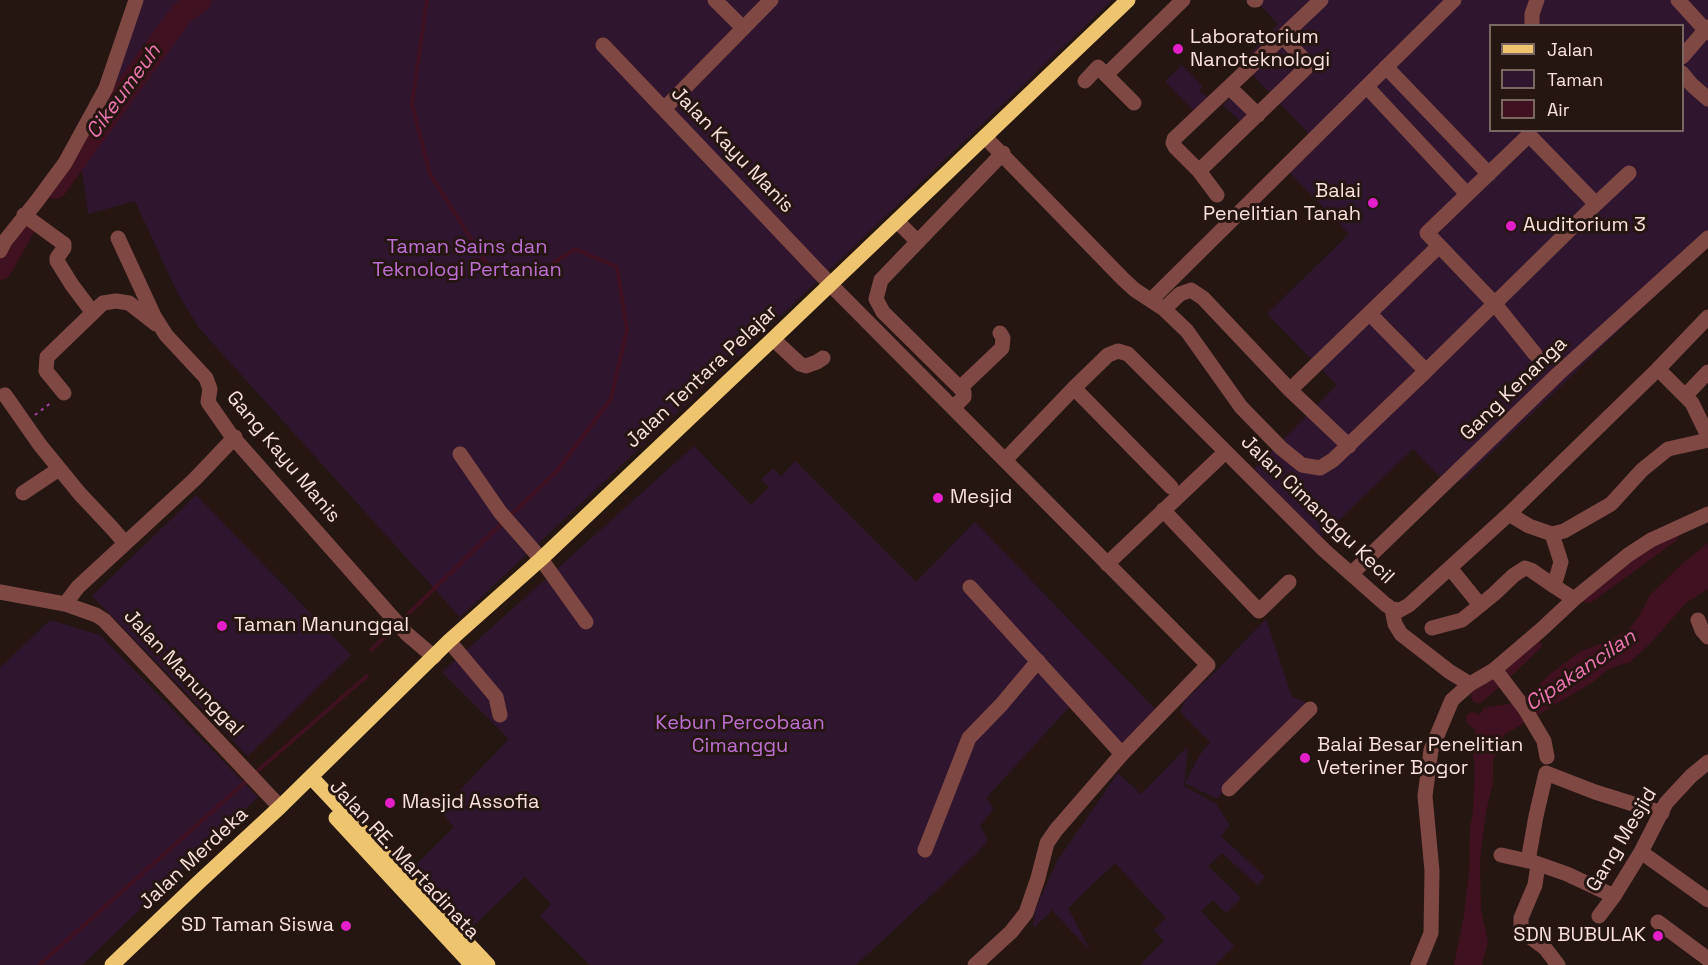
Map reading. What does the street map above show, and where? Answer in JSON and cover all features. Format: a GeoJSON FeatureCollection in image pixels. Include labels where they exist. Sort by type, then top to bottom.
{"type":"FeatureCollection","features":[{"type":"Feature","properties":{"kind":"main road","name":"Jalan Tentara Pelajar"},"geometry":{"type":"LineString","coordinates":[[308,780],[449,641],[541,559],[1128,0]]}},
{"type":"Feature","properties":{"kind":"main road","name":"Jalan Merdeka"},"geometry":{"type":"LineString","coordinates":[[113,965],[308,780]]}},
{"type":"Feature","properties":{"kind":"main road","name":"Jalan RE. Martadinata"},"geometry":{"type":"LineString","coordinates":[[308,780],[397,876],[472,965]]}},
{"type":"Feature","properties":{"kind":"main road","name":"Jalan RE. Martadinata"},"geometry":{"type":"LineString","coordinates":[[397,876],[488,965]]}},
{"type":"Feature","properties":{"kind":"street"},"geometry":{"type":"LineString","coordinates":[[0,251],[24,215],[65,163],[106,88],[136,0]]}},
{"type":"Feature","properties":{"kind":"street"},"geometry":{"type":"LineString","coordinates":[[715,0],[743,28]]}},
{"type":"Feature","properties":{"kind":"street"},"geometry":{"type":"LineString","coordinates":[[664,109],[771,0]]}},
{"type":"Feature","properties":{"kind":"street"},"geometry":{"type":"LineString","coordinates":[[1106,75],[1183,0]]}},
{"type":"Feature","properties":{"kind":"street"},"geometry":{"type":"LineString","coordinates":[[1217,195],[1175,147],[1174,139],[1322,0]]}},
{"type":"Feature","properties":{"kind":"street"},"geometry":{"type":"LineString","coordinates":[[1157,305],[1386,67],[1454,0]]}},
{"type":"Feature","properties":{"kind":"street"},"geometry":{"type":"LineString","coordinates":[[1532,24],[1532,14],[1538,0]]}},
{"type":"Feature","properties":{"kind":"street"},"geometry":{"type":"LineString","coordinates":[[1678,0],[1707,30],[1684,56]]}},
{"type":"Feature","properties":{"kind":"street"},"geometry":{"type":"LineString","coordinates":[[1198,171],[1309,65],[1283,37]]}},
{"type":"Feature","properties":{"kind":"street","name":"Jalan Kayu Manis"},"geometry":{"type":"LineString","coordinates":[[603,45],[831,285]]}},
{"type":"Feature","properties":{"kind":"street"},"geometry":{"type":"LineString","coordinates":[[1386,67],[1489,174]]}},
{"type":"Feature","properties":{"kind":"street"},"geometry":{"type":"LineString","coordinates":[[1085,81],[1098,68],[1134,103]]}},
{"type":"Feature","properties":{"kind":"street"},"geometry":{"type":"LineString","coordinates":[[1684,74],[1708,99]]}},
{"type":"Feature","properties":{"kind":"street"},"geometry":{"type":"LineString","coordinates":[[1229,87],[1258,116]]}},
{"type":"Feature","properties":{"kind":"street"},"geometry":{"type":"LineString","coordinates":[[1367,87],[1467,194]]}},
{"type":"Feature","properties":{"kind":"street"},"geometry":{"type":"LineString","coordinates":[[1387,108],[1406,88]]}},
{"type":"Feature","properties":{"kind":"street"},"geometry":{"type":"LineString","coordinates":[[1407,130],[1427,110]]}},
{"type":"Feature","properties":{"kind":"street"},"geometry":{"type":"LineString","coordinates":[[1535,354],[1494,303],[1427,233],[1529,135],[1596,204]]}},
{"type":"Feature","properties":{"kind":"street"},"geometry":{"type":"LineString","coordinates":[[985,137],[1135,291],[1157,305],[1187,331],[1240,407],[1281,448],[1302,465],[1320,468],[1349,446],[1629,173]]}},
{"type":"Feature","properties":{"kind":"street"},"geometry":{"type":"LineString","coordinates":[[953,408],[964,397],[964,392],[883,312],[876,299],[881,280],[1003,153]]}},
{"type":"Feature","properties":{"kind":"street"},"geometry":{"type":"LineString","coordinates":[[24,215],[63,244],[64,248],[57,261],[93,313]]}},
{"type":"Feature","properties":{"kind":"street"},"geometry":{"type":"LineString","coordinates":[[897,221],[918,242]]}},
{"type":"Feature","properties":{"kind":"street","name":"Gang Kenanga"},"geometry":{"type":"LineString","coordinates":[[1351,574],[1558,374],[1708,237]]}},
{"type":"Feature","properties":{"kind":"street","name":"Gang Kayu Manis"},"geometry":{"type":"LineString","coordinates":[[118,238],[161,327],[174,345],[206,378],[210,389],[208,402],[231,435],[407,633],[434,657]]}},
{"type":"Feature","properties":{"kind":"street"},"geometry":{"type":"LineString","coordinates":[[1290,390],[1439,246]]}},
{"type":"Feature","properties":{"kind":"street"},"geometry":{"type":"LineString","coordinates":[[831,285],[1208,665],[1122,754],[1056,830],[1047,843],[1026,913],[1011,932],[975,965]]}},
{"type":"Feature","properties":{"kind":"street"},"geometry":{"type":"LineString","coordinates":[[1157,305],[1191,291],[1203,298],[1290,390],[1349,446]]}},
{"type":"Feature","properties":{"kind":"street"},"geometry":{"type":"LineString","coordinates":[[64,393],[46,371],[47,357],[103,303],[116,301],[129,303],[161,327]]}},
{"type":"Feature","properties":{"kind":"street"},"geometry":{"type":"LineString","coordinates":[[1370,314],[1425,371]]}},
{"type":"Feature","properties":{"kind":"street","name":"Jalan Cimanggu Kecil"},"geometry":{"type":"LineString","coordinates":[[1005,460],[1108,355],[1118,351],[1128,354],[1351,574],[1392,609],[1400,610],[1409,605],[1509,514],[1708,317]]}},
{"type":"Feature","properties":{"kind":"street"},"geometry":{"type":"LineString","coordinates":[[960,388],[1002,348],[1003,338],[1000,333]]}},
{"type":"Feature","properties":{"kind":"street"},"geometry":{"type":"LineString","coordinates":[[773,339],[800,364],[806,366],[823,358]]}},
{"type":"Feature","properties":{"kind":"street"},"geometry":{"type":"LineString","coordinates":[[1658,369],[1692,403],[1708,436]]}},
{"type":"Feature","properties":{"kind":"street"},"geometry":{"type":"LineString","coordinates":[[1684,396],[1708,372]]}},
{"type":"Feature","properties":{"kind":"street"},"geometry":{"type":"LineString","coordinates":[[1074,388],[1171,487]]}},
{"type":"Feature","properties":{"kind":"street"},"geometry":{"type":"LineString","coordinates":[[5,395],[59,469],[125,543]]}},
{"type":"Feature","properties":{"kind":"street"},"geometry":{"type":"LineString","coordinates":[[65,604],[78,587],[195,479],[235,437]]}},
{"type":"Feature","properties":{"kind":"street"},"geometry":{"type":"LineString","coordinates":[[1509,514],[1529,526],[1552,534],[1564,531],[1611,504],[1642,470],[1668,449],[1708,440]]}},
{"type":"Feature","properties":{"kind":"street"},"geometry":{"type":"LineString","coordinates":[[460,454],[500,512],[541,559],[586,622]]}},
{"type":"Feature","properties":{"kind":"street"},"geometry":{"type":"LineString","coordinates":[[1107,564],[1219,458]]}},
{"type":"Feature","properties":{"kind":"street"},"geometry":{"type":"LineString","coordinates":[[23,493],[59,469]]}},
{"type":"Feature","properties":{"kind":"street"},"geometry":{"type":"LineString","coordinates":[[1163,510],[1258,611],[1289,582]]}},
{"type":"Feature","properties":{"kind":"street"},"geometry":{"type":"LineString","coordinates":[[1418,965],[1431,933],[1432,871],[1425,796],[1431,750],[1452,700],[1470,684],[1497,673],[1574,599],[1628,555],[1651,540],[1708,514]]}},
{"type":"Feature","properties":{"kind":"street"},"geometry":{"type":"LineString","coordinates":[[1552,534],[1561,562],[1554,586]]}},
{"type":"Feature","properties":{"kind":"street"},"geometry":{"type":"LineString","coordinates":[[1450,568],[1480,605]]}},
{"type":"Feature","properties":{"kind":"street"},"geometry":{"type":"LineString","coordinates":[[1432,628],[1462,620],[1525,568],[1574,599]]}},
{"type":"Feature","properties":{"kind":"street"},"geometry":{"type":"LineString","coordinates":[[970,587],[1122,754]]}},
{"type":"Feature","properties":{"kind":"street","name":"Jalan Manunggal"},"geometry":{"type":"LineString","coordinates":[[0,592],[65,604],[104,620],[280,807]]}},
{"type":"Feature","properties":{"kind":"street"},"geometry":{"type":"LineString","coordinates":[[1392,609],[1395,624],[1401,634],[1450,672],[1470,684]]}},
{"type":"Feature","properties":{"kind":"street"},"geometry":{"type":"LineString","coordinates":[[1698,620],[1708,637]]}},
{"type":"Feature","properties":{"kind":"street"},"geometry":{"type":"LineString","coordinates":[[449,641],[496,697],[500,716]]}},
{"type":"Feature","properties":{"kind":"street"},"geometry":{"type":"LineString","coordinates":[[925,850],[969,738],[1001,705],[1038,661]]}},
{"type":"Feature","properties":{"kind":"street"},"geometry":{"type":"LineString","coordinates":[[1497,673],[1544,741],[1547,757]]}},
{"type":"Feature","properties":{"kind":"street"},"geometry":{"type":"LineString","coordinates":[[1229,789],[1310,710]]}},
{"type":"Feature","properties":{"kind":"street","name":"Gang Mesjid"},"geometry":{"type":"LineString","coordinates":[[1599,916],[1641,852],[1666,803],[1691,776],[1708,762]]}},
{"type":"Feature","properties":{"kind":"street"},"geometry":{"type":"LineString","coordinates":[[1558,965],[1545,948],[1523,932],[1521,926],[1521,918],[1535,885],[1533,862],[1536,816],[1546,773],[1595,792],[1662,813]]}},
{"type":"Feature","properties":{"kind":"street"},"geometry":{"type":"LineString","coordinates":[[1641,852],[1708,900]]}},
{"type":"Feature","properties":{"kind":"street"},"geometry":{"type":"LineString","coordinates":[[1501,855],[1533,862],[1567,874],[1614,896]]}},
{"type":"Feature","properties":{"kind":"street"},"geometry":{"type":"LineString","coordinates":[[1658,922],[1708,960]]}},
{"type":"Feature","properties":{"kind":"path"},"geometry":{"type":"LineString","coordinates":[[24,423],[64,393]]}},
{"type":"Feature","properties":{"kind":"green space","name":"Taman Sains dan Teknologi Pertanian"},"geometry":{"type":"Polygon","coordinates":[[[134,0],[1112,0],[460,617],[199,328],[176,290],[135,201],[88,214],[81,162],[134,0]]]}},
{"type":"Feature","properties":{"kind":"green space"},"geometry":{"type":"Polygon","coordinates":[[[1255,0],[1708,0],[1708,245],[1464,479],[1448,485],[1413,449],[1321,537],[1254,469],[1337,385],[1267,314],[1349,234],[1287,170],[1315,140],[1241,63],[1278,24],[1255,0]]]}},
{"type":"Feature","properties":{"kind":"green space"},"geometry":{"type":"Polygon","coordinates":[[[1182,65],[1203,87],[1199,90],[1209,99],[1195,112],[1165,81],[1182,65]]]}},
{"type":"Feature","properties":{"kind":"green space"},"geometry":{"type":"Polygon","coordinates":[[[1231,96],[1249,113],[1240,121],[1223,105],[1231,96]]]}},
{"type":"Feature","properties":{"kind":"green space","name":"Kebun Percobaan Cimanggu"},"geometry":{"type":"Polygon","coordinates":[[[694,446],[751,505],[769,487],[761,480],[773,468],[781,477],[795,461],[916,582],[975,522],[1156,710],[1117,749],[1072,704],[986,798],[994,808],[980,826],[988,840],[977,853],[856,965],[590,965],[540,916],[551,904],[525,877],[471,928],[413,868],[454,827],[440,811],[509,739],[442,672],[694,446]]]}},
{"type":"Feature","properties":{"kind":"green space","name":"Taman Manunggal"},"geometry":{"type":"Polygon","coordinates":[[[196,495],[351,655],[248,756],[92,596],[196,495]]]}},
{"type":"Feature","properties":{"kind":"green space"},"geometry":{"type":"Polygon","coordinates":[[[1266,619],[1292,697],[1311,704],[1217,799],[1185,783],[1199,756],[1210,742],[1180,712],[1186,699],[1266,619]]]}},
{"type":"Feature","properties":{"kind":"green space"},"geometry":{"type":"Polygon","coordinates":[[[50,620],[100,635],[258,797],[82,965],[0,965],[0,668],[50,620]]]}},
{"type":"Feature","properties":{"kind":"green space"},"geometry":{"type":"Polygon","coordinates":[[[1188,746],[1184,786],[1215,803],[1230,825],[1221,836],[1265,877],[1257,885],[1222,853],[1208,866],[1241,898],[1226,913],[1213,900],[1201,911],[1234,946],[1215,965],[1140,965],[1164,941],[1154,930],[1166,918],[1115,863],[1068,908],[1091,952],[1052,910],[1035,927],[1033,926],[1035,910],[1057,861],[1118,773],[1141,794],[1188,746]]]}},
{"type":"Feature","properties":{"kind":"water","name":"Cipakancilan"},"geometry":{"type":"Polygon","coordinates":[[[1708,543],[1708,589],[1686,603],[1650,644],[1630,662],[1608,669],[1593,682],[1504,735],[1493,760],[1493,783],[1486,812],[1480,860],[1481,909],[1488,942],[1482,965],[1454,965],[1464,915],[1469,872],[1475,769],[1472,745],[1479,716],[1484,708],[1508,704],[1530,693],[1550,674],[1581,651],[1608,641],[1629,629],[1641,613],[1650,595],[1708,543]]]}},
{"type":"Feature","properties":{"kind":"waterway","name":"Cikeumeuh"},"geometry":{"type":"LineString","coordinates":[[55,187],[182,13],[200,0]]}},
{"type":"Feature","properties":{"kind":"waterway"},"geometry":{"type":"LineString","coordinates":[[427,0],[412,104],[430,174],[488,266],[547,267],[575,249],[617,267],[627,329],[611,399],[556,472],[510,516]]}},
{"type":"Feature","properties":{"kind":"waterway","name":"Cikeumeuh"},"geometry":{"type":"LineString","coordinates":[[0,268],[25,224]]}},
{"type":"Feature","properties":{"kind":"waterway"},"geometry":{"type":"LineString","coordinates":[[402,620],[504,521]]}},
{"type":"Feature","properties":{"kind":"waterway"},"geometry":{"type":"LineString","coordinates":[[1588,596],[1672,535]]}},
{"type":"Feature","properties":{"kind":"waterway"},"geometry":{"type":"LineString","coordinates":[[371,650],[396,626]]}},
{"type":"Feature","properties":{"kind":"waterway"},"geometry":{"type":"LineString","coordinates":[[1478,696],[1534,645]]}},
{"type":"Feature","properties":{"kind":"waterway"},"geometry":{"type":"LineString","coordinates":[[255,773],[367,676]]}},
{"type":"Feature","properties":{"kind":"waterway"},"geometry":{"type":"LineString","coordinates":[[1473,719],[1489,734]]}},
{"type":"Feature","properties":{"kind":"waterway"},"geometry":{"type":"LineString","coordinates":[[39,965],[250,778]]}},
{"type":"Feature","properties":{"kind":"place","name":"Laboratorium Nanoteknologi"},"geometry":{"type":"Point","coordinates":[1178,49]}},
{"type":"Feature","properties":{"kind":"place","name":"Balai Penelitian Tanah"},"geometry":{"type":"Point","coordinates":[1373,203]}},
{"type":"Feature","properties":{"kind":"place","name":"Auditorium 3"},"geometry":{"type":"Point","coordinates":[1511,226]}},
{"type":"Feature","properties":{"kind":"place","name":"Mesjid"},"geometry":{"type":"Point","coordinates":[938,498]}},
{"type":"Feature","properties":{"kind":"place","name":"Taman Manunggal"},"geometry":{"type":"Point","coordinates":[222,626]}},
{"type":"Feature","properties":{"kind":"place","name":"Balai Besar Penelitian Veteriner Bogor"},"geometry":{"type":"Point","coordinates":[1305,758]}},
{"type":"Feature","properties":{"kind":"place","name":"Masjid Assofia"},"geometry":{"type":"Point","coordinates":[390,803]}},
{"type":"Feature","properties":{"kind":"place","name":"SD Taman Siswa"},"geometry":{"type":"Point","coordinates":[346,926]}},
{"type":"Feature","properties":{"kind":"place","name":"SDN BUBULAK"},"geometry":{"type":"Point","coordinates":[1658,936]}}]}
